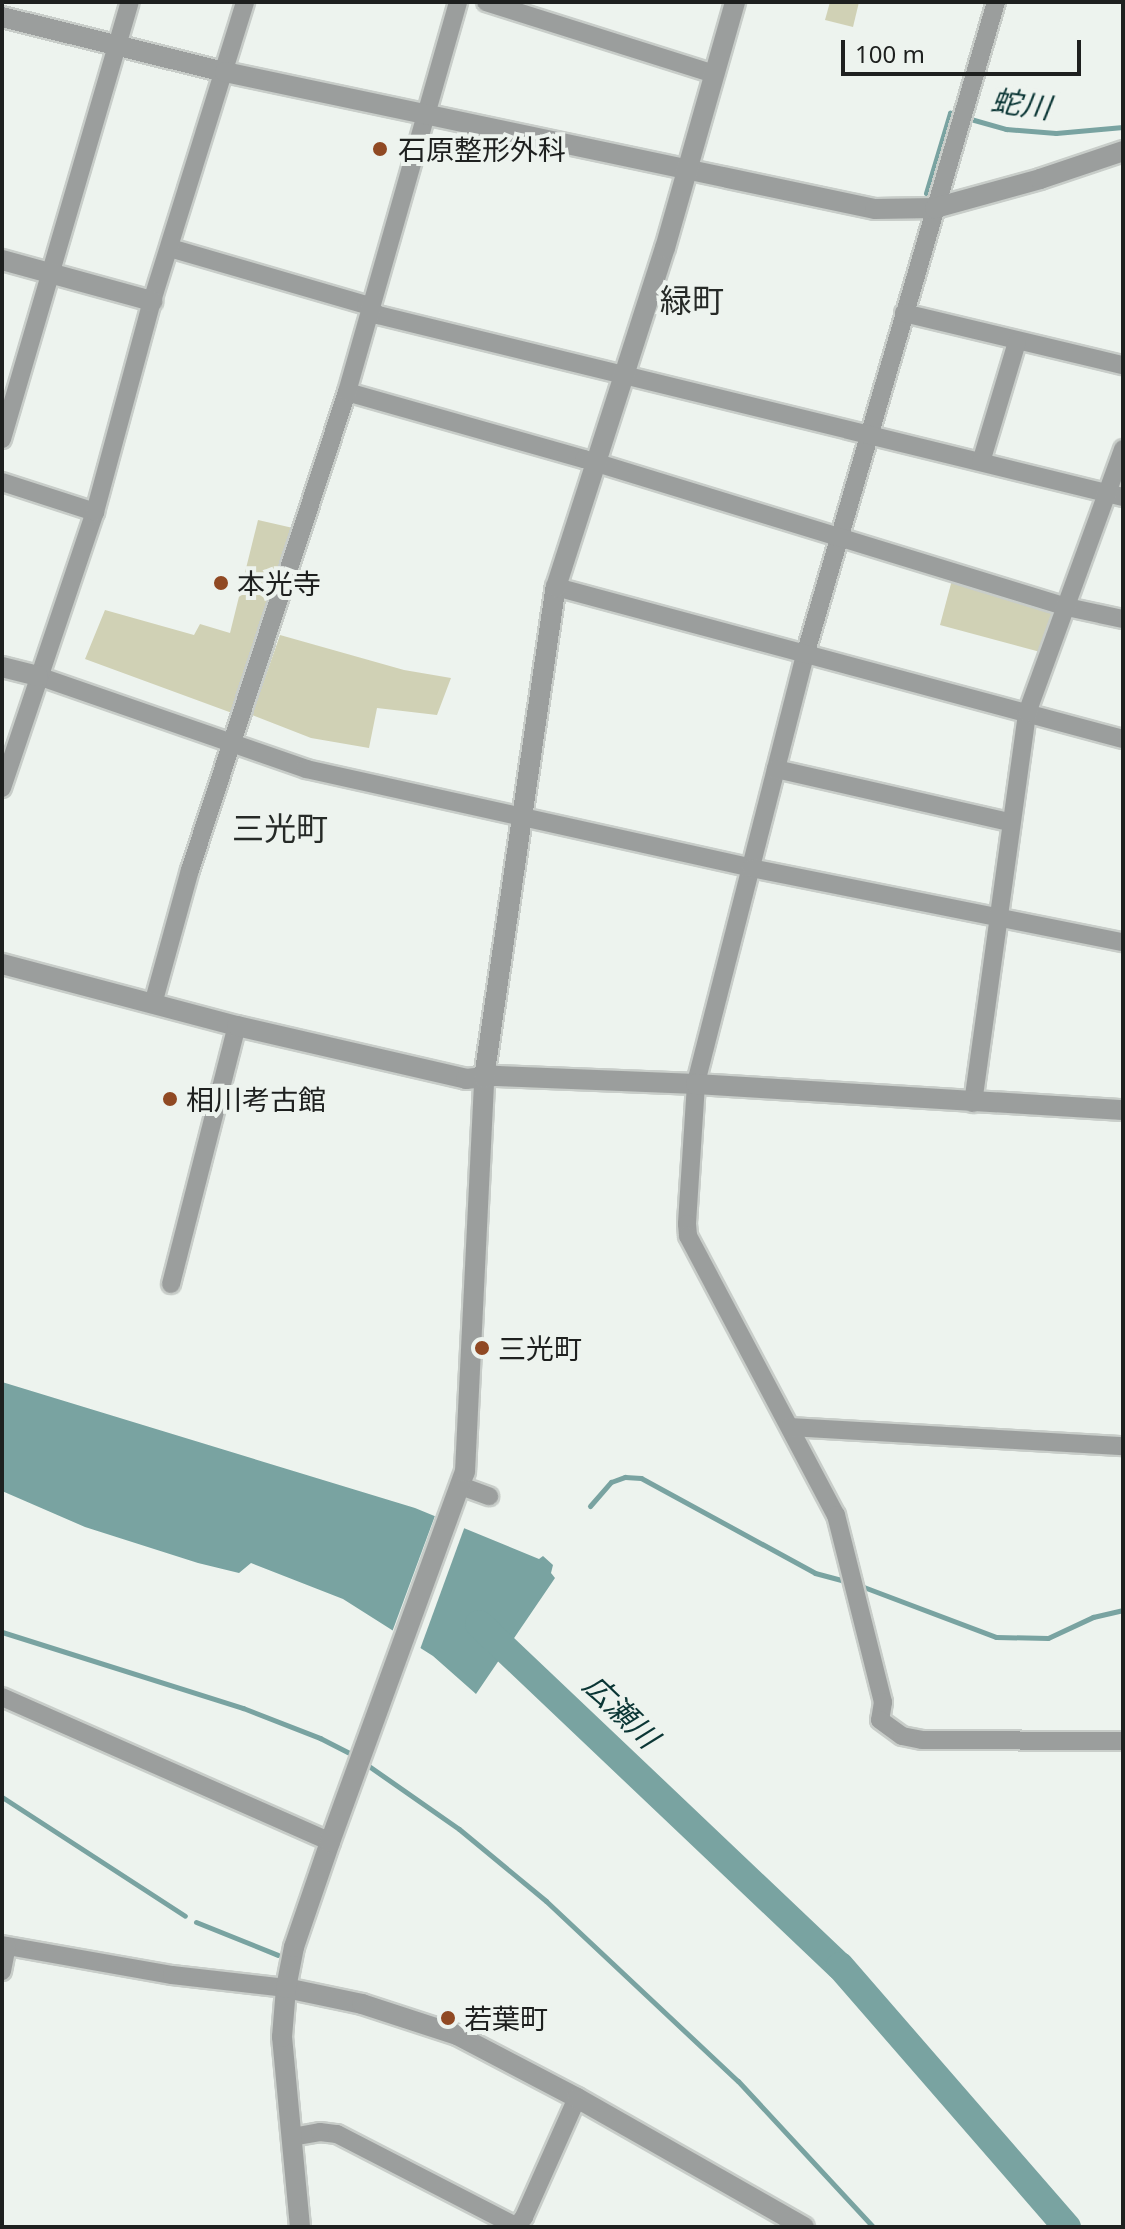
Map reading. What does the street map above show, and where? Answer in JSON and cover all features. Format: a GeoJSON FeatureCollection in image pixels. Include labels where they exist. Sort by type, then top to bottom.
{"type":"FeatureCollection","features":[{"type":"Feature","properties":{"kind":"street"},"geometry":{"type":"LineString","coordinates":[[2,439],[130,2]]}},
{"type":"Feature","properties":{"kind":"street"},"geometry":{"type":"LineString","coordinates":[[2,788],[95,512],[152,301],[245,2]]}},
{"type":"Feature","properties":{"kind":"street"},"geometry":{"type":"LineString","coordinates":[[153,1004],[190,870],[347,392],[458,2]]}},
{"type":"Feature","properties":{"kind":"street"},"geometry":{"type":"LineString","coordinates":[[486,2],[714,74]]}},
{"type":"Feature","properties":{"kind":"street"},"geometry":{"type":"LineString","coordinates":[[300,2227],[282,2037],[286,1988],[294,1947],[330,1842],[460,1491],[468,1458],[484,1078],[556,587],[688,170],[735,2]]}},
{"type":"Feature","properties":{"kind":"street"},"geometry":{"type":"LineString","coordinates":[[996,2],[805,655],[696,1084],[688,1236],[836,1515],[883,1702],[880,1720],[902,1736],[922,1740],[1123,1741]]}},
{"type":"Feature","properties":{"kind":"street"},"geometry":{"type":"LineString","coordinates":[[2,17],[225,72],[875,209],[935,208],[1123,151]]}},
{"type":"Feature","properties":{"kind":"street"},"geometry":{"type":"LineString","coordinates":[[170,248],[371,309],[378,315],[1115,495]]}},
{"type":"Feature","properties":{"kind":"street"},"geometry":{"type":"LineString","coordinates":[[2,260],[152,301]]}},
{"type":"Feature","properties":{"kind":"street"},"geometry":{"type":"LineString","coordinates":[[904,313],[1123,365]]}},
{"type":"Feature","properties":{"kind":"street"},"geometry":{"type":"LineString","coordinates":[[981,462],[1017,342]]}},
{"type":"Feature","properties":{"kind":"street"},"geometry":{"type":"LineString","coordinates":[[347,392],[1067,607],[1123,619]]}},
{"type":"Feature","properties":{"kind":"street"},"geometry":{"type":"LineString","coordinates":[[973,1103],[996,917],[1027,713],[1067,607],[1115,495],[1123,449]]}},
{"type":"Feature","properties":{"kind":"street"},"geometry":{"type":"LineString","coordinates":[[2,482],[95,512]]}},
{"type":"Feature","properties":{"kind":"street"},"geometry":{"type":"LineString","coordinates":[[556,587],[1123,739]]}},
{"type":"Feature","properties":{"kind":"street"},"geometry":{"type":"LineString","coordinates":[[2,667],[38,676],[306,769],[751,868],[1123,942]]}},
{"type":"Feature","properties":{"kind":"street"},"geometry":{"type":"LineString","coordinates":[[776,769],[1010,822]]}},
{"type":"Feature","properties":{"kind":"street"},"geometry":{"type":"LineString","coordinates":[[2,964],[237,1026],[466,1079],[696,1084],[1123,1110]]}},
{"type":"Feature","properties":{"kind":"street"},"geometry":{"type":"LineString","coordinates":[[171,1284],[237,1026]]}},
{"type":"Feature","properties":{"kind":"street"},"geometry":{"type":"LineString","coordinates":[[790,1427],[1123,1446]]}},
{"type":"Feature","properties":{"kind":"street"},"geometry":{"type":"LineString","coordinates":[[460,1491],[489,1496]]}},
{"type":"Feature","properties":{"kind":"street"},"geometry":{"type":"LineString","coordinates":[[2,1697],[330,1842]]}},
{"type":"Feature","properties":{"kind":"street"},"geometry":{"type":"LineString","coordinates":[[2,1971],[5,1946],[228,1982],[286,1988],[362,2004],[457,2035],[577,2098],[804,2227]]}},
{"type":"Feature","properties":{"kind":"street"},"geometry":{"type":"LineString","coordinates":[[292,2137],[320,2132],[337,2134],[516,2227],[524,2217],[577,2098]]}},
{"type":"Feature","properties":{"kind":"green space"},"geometry":{"type":"Polygon","coordinates":[[[830,2],[859,2],[853,27],[825,20],[830,2]]]}},
{"type":"Feature","properties":{"kind":"green space"},"geometry":{"type":"Polygon","coordinates":[[[258,520],[293,528],[232,713],[85,659],[105,610],[194,635],[200,624],[230,633],[258,520]]]}},
{"type":"Feature","properties":{"kind":"green space"},"geometry":{"type":"Polygon","coordinates":[[[952,580],[1055,612],[1044,653],[940,625],[952,580]]]}},
{"type":"Feature","properties":{"kind":"green space"},"geometry":{"type":"Polygon","coordinates":[[[280,635],[404,670],[451,678],[437,715],[377,708],[369,748],[311,738],[252,715],[280,635]]]}},
{"type":"Feature","properties":{"kind":"water"},"geometry":{"type":"Polygon","coordinates":[[[2,1382],[415,1508],[539,1559],[543,1556],[553,1565],[551,1573],[555,1578],[476,1694],[433,1656],[343,1599],[251,1563],[239,1573],[198,1563],[85,1527],[2,1491],[2,1382]]]}},
{"type":"Feature","properties":{"kind":"pier"},"geometry":{"type":"Polygon","coordinates":[[[436,1513],[465,1526],[419,1652],[391,1635],[436,1513]]]}},
{"type":"Feature","properties":{"kind":"waterway","name":"蛇川"},"geometry":{"type":"LineString","coordinates":[[926,193],[950,113],[957,115]]}},
{"type":"Feature","properties":{"kind":"waterway","name":"蛇川"},"geometry":{"type":"LineString","coordinates":[[967,118],[1006,129],[1056,133],[1123,127]]}},
{"type":"Feature","properties":{"kind":"waterway"},"geometry":{"type":"LineString","coordinates":[[590,1506],[611,1482],[625,1477],[641,1478],[815,1573],[845,1581]]}},
{"type":"Feature","properties":{"kind":"waterway"},"geometry":{"type":"LineString","coordinates":[[861,1586],[996,1637],[1048,1638],[1093,1617],[1123,1610]]}},
{"type":"Feature","properties":{"kind":"waterway","name":"広瀬川"},"geometry":{"type":"LineString","coordinates":[[479,1624],[840,1966],[1067,2227]]}},
{"type":"Feature","properties":{"kind":"waterway"},"geometry":{"type":"LineString","coordinates":[[2,1632],[243,1708],[320,1738],[355,1756]]}},
{"type":"Feature","properties":{"kind":"waterway"},"geometry":{"type":"LineString","coordinates":[[363,1762],[459,1829],[546,1901],[738,2081],[873,2227]]}},
{"type":"Feature","properties":{"kind":"waterway"},"geometry":{"type":"LineString","coordinates":[[2,1797],[185,1916]]}},
{"type":"Feature","properties":{"kind":"waterway"},"geometry":{"type":"LineString","coordinates":[[196,1922],[278,1955]]}},
{"type":"Feature","properties":{"kind":"place","name":"石原整形外科"},"geometry":{"type":"Point","coordinates":[380,149]}},
{"type":"Feature","properties":{"kind":"place","name":"本光寺"},"geometry":{"type":"Point","coordinates":[221,583]}},
{"type":"Feature","properties":{"kind":"place","name":"相川考古館"},"geometry":{"type":"Point","coordinates":[170,1099]}},
{"type":"Feature","properties":{"kind":"place","name":"三光町"},"geometry":{"type":"Point","coordinates":[482,1348]}},
{"type":"Feature","properties":{"kind":"place","name":"若葉町"},"geometry":{"type":"Point","coordinates":[448,2018]}},
{"type":"Feature","properties":{"kind":"district","name":"緑町"},"geometry":{"type":"Point","coordinates":[692,300]}},
{"type":"Feature","properties":{"kind":"district","name":"三光町"},"geometry":{"type":"Point","coordinates":[280,828]}}]}
